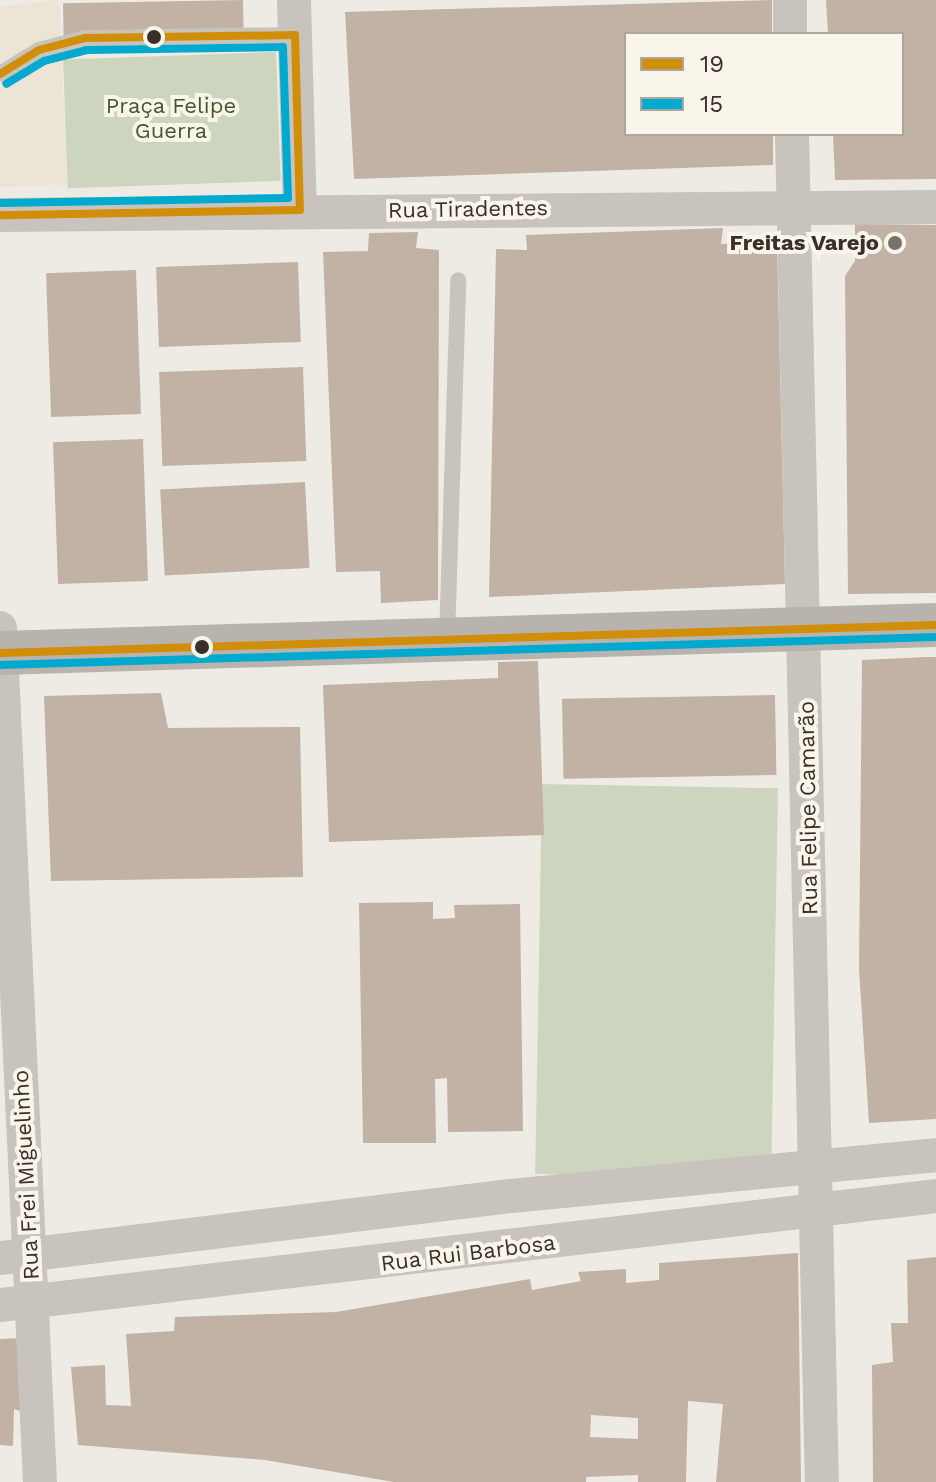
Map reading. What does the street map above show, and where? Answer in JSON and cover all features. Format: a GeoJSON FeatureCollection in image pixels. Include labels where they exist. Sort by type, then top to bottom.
{"type":"FeatureCollection","features":[{"type":"Feature","properties":{"kind":"main road"},"geometry":{"type":"LineString","coordinates":[[0,645],[447,641],[936,625]]}},
{"type":"Feature","properties":{"kind":"street"},"geometry":{"type":"LineString","coordinates":[[294,0],[300,210]]}},
{"type":"Feature","properties":{"kind":"street"},"geometry":{"type":"LineString","coordinates":[[790,0],[790,32]]}},
{"type":"Feature","properties":{"kind":"street","name":"Rua Felipe Camarão"},"geometry":{"type":"LineString","coordinates":[[792,136],[805,629],[812,1166],[822,1482]]}},
{"type":"Feature","properties":{"kind":"street","name":"Rua Tiradentes"},"geometry":{"type":"LineString","coordinates":[[0,215],[300,210],[936,207]]}},
{"type":"Feature","properties":{"kind":"street","name":"Rua Frei Miguelinho"},"geometry":{"type":"LineString","coordinates":[[0,645],[16,1303],[40,1482]]}},
{"type":"Feature","properties":{"kind":"street"},"geometry":{"type":"LineString","coordinates":[[15,1256],[408,1209],[936,1155]]}},
{"type":"Feature","properties":{"kind":"street","name":"Rua Rui Barbosa"},"geometry":{"type":"LineString","coordinates":[[16,1303],[413,1260],[936,1196]]}},
{"type":"Feature","properties":{"kind":"street"},"geometry":{"type":"LineString","coordinates":[[408,1209],[413,1260]]}},
{"type":"Feature","properties":{"kind":"lane"},"geometry":{"type":"LineString","coordinates":[[0,74],[39,50],[85,38],[295,35]]}},
{"type":"Feature","properties":{"kind":"lane"},"geometry":{"type":"LineString","coordinates":[[447,641],[458,280]]}},
{"type":"Feature","properties":{"kind":"green space","name":"Praça Felipe Guerra"},"geometry":{"type":"Polygon","coordinates":[[[276,52],[281,181],[68,188],[63,59],[276,52]]]}},
{"type":"Feature","properties":{"kind":"green space"},"geometry":{"type":"Polygon","coordinates":[[[542,784],[778,788],[771,1178],[535,1174],[542,784]]]}},
{"type":"Feature","properties":{"kind":"shaded area","name":"Praça Felipe Guerra"},"geometry":{"type":"Polygon","coordinates":[[[59,0],[67,184],[0,187],[0,7],[59,0]]]}},
{"type":"Feature","properties":{"kind":"building"},"geometry":{"type":"Polygon","coordinates":[[[243,0],[244,43],[64,46],[63,3],[243,0]]]}},
{"type":"Feature","properties":{"kind":"building"},"geometry":{"type":"Polygon","coordinates":[[[772,0],[772,32],[624,32],[624,136],[773,136],[773,165],[354,179],[345,12],[772,0]]]}},
{"type":"Feature","properties":{"kind":"building"},"geometry":{"type":"Polygon","coordinates":[[[826,0],[936,0],[936,179],[835,180],[833,136],[904,136],[904,32],[828,32],[826,0]]]}},
{"type":"Feature","properties":{"kind":"building"},"geometry":{"type":"Polygon","coordinates":[[[855,224],[936,225],[936,593],[848,594],[845,276],[855,261],[855,224]]]}},
{"type":"Feature","properties":{"kind":"building"},"geometry":{"type":"Polygon","coordinates":[[[723,228],[721,244],[777,241],[785,584],[489,597],[496,249],[527,250],[526,235],[723,228]]]}},
{"type":"Feature","properties":{"kind":"building"},"geometry":{"type":"Polygon","coordinates":[[[418,232],[416,248],[439,250],[438,600],[381,603],[380,571],[336,572],[323,252],[368,251],[369,233],[418,232]]]}},
{"type":"Feature","properties":{"kind":"building"},"geometry":{"type":"Polygon","coordinates":[[[298,262],[301,342],[159,347],[156,267],[298,262]]]}},
{"type":"Feature","properties":{"kind":"building"},"geometry":{"type":"Polygon","coordinates":[[[136,270],[141,414],[51,417],[46,273],[136,270]]]}},
{"type":"Feature","properties":{"kind":"building"},"geometry":{"type":"Polygon","coordinates":[[[303,367],[306,461],[162,466],[159,372],[303,367]]]}},
{"type":"Feature","properties":{"kind":"building"},"geometry":{"type":"Polygon","coordinates":[[[143,439],[148,581],[58,584],[53,442],[143,439]]]}},
{"type":"Feature","properties":{"kind":"building"},"geometry":{"type":"Polygon","coordinates":[[[305,482],[310,568],[165,575],[160,490],[305,482]]]}},
{"type":"Feature","properties":{"kind":"building"},"geometry":{"type":"Polygon","coordinates":[[[936,657],[936,1119],[869,1123],[859,969],[862,660],[936,657]]]}},
{"type":"Feature","properties":{"kind":"building"},"geometry":{"type":"Polygon","coordinates":[[[538,661],[544,835],[329,842],[323,685],[498,678],[498,662],[538,661]]]}},
{"type":"Feature","properties":{"kind":"building"},"geometry":{"type":"Polygon","coordinates":[[[161,693],[168,728],[300,727],[303,877],[51,881],[44,696],[161,693]]]}},
{"type":"Feature","properties":{"kind":"building"},"geometry":{"type":"Polygon","coordinates":[[[775,695],[776,775],[563,779],[562,699],[775,695]]]}},
{"type":"Feature","properties":{"kind":"building"},"geometry":{"type":"Polygon","coordinates":[[[433,902],[433,919],[455,918],[454,905],[520,904],[523,1131],[448,1132],[447,1078],[435,1079],[436,1143],[363,1143],[359,903],[433,902]]]}},
{"type":"Feature","properties":{"kind":"building"},"geometry":{"type":"Polygon","coordinates":[[[798,1253],[801,1482],[716,1482],[723,1404],[688,1401],[686,1482],[638,1482],[638,1475],[586,1477],[586,1482],[394,1482],[265,1460],[78,1445],[71,1367],[105,1365],[106,1405],[131,1406],[126,1334],[174,1331],[175,1317],[336,1312],[530,1279],[532,1290],[581,1281],[578,1272],[626,1269],[626,1283],[659,1280],[659,1263],[798,1253]],[[591,1415],[590,1437],[638,1439],[638,1418],[591,1415]]]}},
{"type":"Feature","properties":{"kind":"building"},"geometry":{"type":"Polygon","coordinates":[[[936,1257],[936,1482],[873,1482],[872,1365],[893,1362],[891,1323],[908,1323],[907,1260],[936,1257]]]}},
{"type":"Feature","properties":{"kind":"building"},"geometry":{"type":"Polygon","coordinates":[[[22,1338],[23,1412],[14,1409],[13,1446],[0,1445],[0,1339],[22,1338]]]}},
{"type":"Feature","properties":{"kind":"transit line","name":"19"},"geometry":{"type":"LineString","coordinates":[[0,74],[39,50],[85,38],[295,35],[300,210],[0,215]]}},
{"type":"Feature","properties":{"kind":"transit line","name":"15"},"geometry":{"type":"LineString","coordinates":[[0,203],[288,198],[283,47],[87,50],[44,61],[6,84]]}},
{"type":"Feature","properties":{"kind":"transit line","name":"19"},"geometry":{"type":"LineString","coordinates":[[0,653],[936,625]]}},
{"type":"Feature","properties":{"kind":"transit line","name":"15"},"geometry":{"type":"LineString","coordinates":[[0,665],[936,637]]}},
{"type":"Feature","properties":{"kind":"place","name":"Freitas Varejo"},"geometry":{"type":"Point","coordinates":[895,243]}}]}
